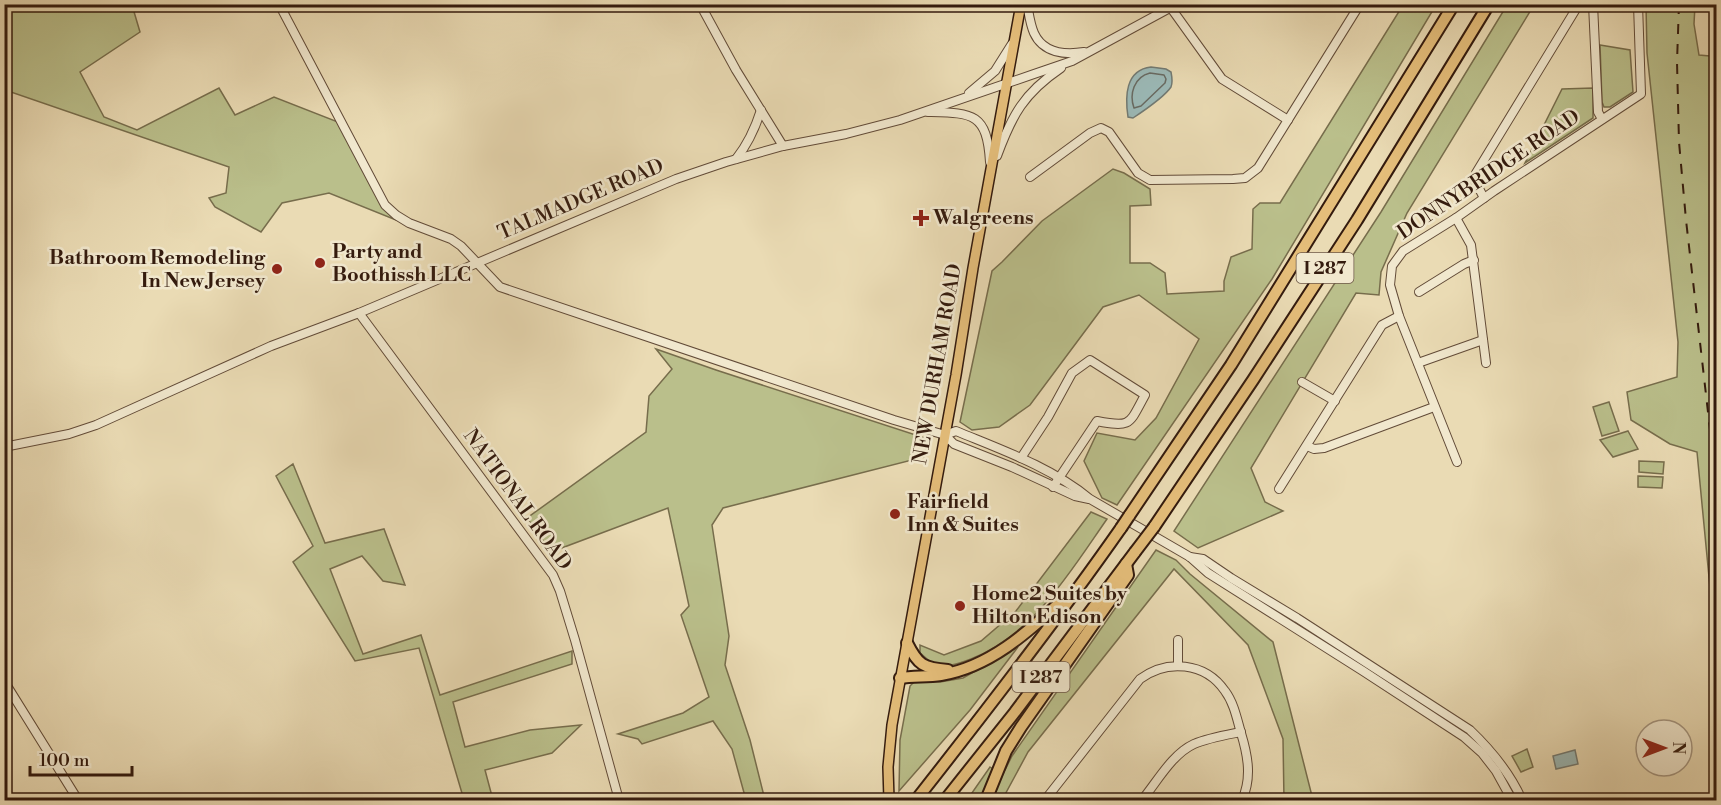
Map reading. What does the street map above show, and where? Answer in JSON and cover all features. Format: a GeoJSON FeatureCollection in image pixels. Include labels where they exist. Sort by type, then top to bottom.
{"type":"FeatureCollection","features":[{"type":"Feature","properties":{"kind":"highway","name":"I 287"},"geometry":{"type":"LineString","coordinates":[[916,801],[996,699],[1121,528],[1231,365],[1454,4]]}},
{"type":"Feature","properties":{"kind":"highway","name":"I 287"},"geometry":{"type":"LineString","coordinates":[[945,801],[1154,527],[1357,220],[1489,4]]}},
{"type":"Feature","properties":{"kind":"highway"},"geometry":{"type":"LineString","coordinates":[[986,801],[1006,751],[1128,574],[1126,564]]}},
{"type":"Feature","properties":{"kind":"highway"},"geometry":{"type":"LineString","coordinates":[[900,678],[943,675],[990,658],[1012,644],[1085,579]]}},
{"type":"Feature","properties":{"kind":"highway"},"geometry":{"type":"LineString","coordinates":[[907,643],[914,658],[923,665],[957,671]]}},
{"type":"Feature","properties":{"kind":"main road","name":"NEW DURHAM ROAD"},"geometry":{"type":"LineString","coordinates":[[889,801],[890,742],[900,678],[1021,4]]}},
{"type":"Feature","properties":{"kind":"street"},"geometry":{"type":"LineString","coordinates":[[279,4],[385,205],[409,224],[451,239],[461,246],[496,284],[505,290],[945,435],[954,444],[1012,467],[1053,487],[1090,500]]}},
{"type":"Feature","properties":{"kind":"street"},"geometry":{"type":"LineString","coordinates":[[700,4],[736,70],[783,146]]}},
{"type":"Feature","properties":{"kind":"street"},"geometry":{"type":"LineString","coordinates":[[1027,4],[1034,32],[1045,46],[1061,53],[1089,52]]}},
{"type":"Feature","properties":{"kind":"street"},"geometry":{"type":"LineString","coordinates":[[1030,177],[1090,133],[1101,128],[1109,132],[1138,173],[1150,180],[1240,179],[1253,173],[1360,4]]}},
{"type":"Feature","properties":{"kind":"street"},"geometry":{"type":"LineString","coordinates":[[1484,198],[1475,181],[1476,173],[1579,4]]}},
{"type":"Feature","properties":{"kind":"street"},"geometry":{"type":"LineString","coordinates":[[1593,4],[1598,112],[1602,119]]}},
{"type":"Feature","properties":{"kind":"street","name":"DONNYBRIDGE ROAD"},"geometry":{"type":"LineString","coordinates":[[1457,462],[1399,316],[1390,285],[1392,266],[1403,251],[1641,94],[1638,4]]}},
{"type":"Feature","properties":{"kind":"street"},"geometry":{"type":"LineString","coordinates":[[1174,6],[1222,79],[1288,120]]}},
{"type":"Feature","properties":{"kind":"street","name":"TALMADGE ROAD"},"geometry":{"type":"LineString","coordinates":[[4,447],[83,430],[271,346],[359,313],[676,178],[783,146],[855,132],[900,120],[1072,61],[1174,6]]}},
{"type":"Feature","properties":{"kind":"street"},"geometry":{"type":"LineString","coordinates":[[963,98],[995,71],[1015,40]]}},
{"type":"Feature","properties":{"kind":"street"},"geometry":{"type":"LineString","coordinates":[[991,171],[1006,132],[1022,102],[1046,78],[1072,61]]}},
{"type":"Feature","properties":{"kind":"street"},"geometry":{"type":"LineString","coordinates":[[736,159],[747,145],[761,110]]}},
{"type":"Feature","properties":{"kind":"street"},"geometry":{"type":"LineString","coordinates":[[924,112],[966,114],[975,118],[983,126],[988,139],[991,171]]}},
{"type":"Feature","properties":{"kind":"street"},"geometry":{"type":"LineString","coordinates":[[1456,218],[1471,245],[1486,363]]}},
{"type":"Feature","properties":{"kind":"street"},"geometry":{"type":"LineString","coordinates":[[1419,292],[1474,260]]}},
{"type":"Feature","properties":{"kind":"street","name":"NATIONAL ROAD"},"geometry":{"type":"LineString","coordinates":[[359,313],[553,575],[575,640],[619,801]]}},
{"type":"Feature","properties":{"kind":"street"},"geometry":{"type":"LineString","coordinates":[[1279,489],[1382,325],[1399,316]]}},
{"type":"Feature","properties":{"kind":"street"},"geometry":{"type":"LineString","coordinates":[[1418,363],[1482,340]]}},
{"type":"Feature","properties":{"kind":"street"},"geometry":{"type":"LineString","coordinates":[[1021,458],[1048,417],[1071,373],[1089,360],[1145,395],[1131,421],[1119,425],[1097,421],[1053,487]]}},
{"type":"Feature","properties":{"kind":"street"},"geometry":{"type":"LineString","coordinates":[[1302,382],[1335,401]]}},
{"type":"Feature","properties":{"kind":"street"},"geometry":{"type":"LineString","coordinates":[[1306,446],[1314,449],[1324,448],[1434,407]]}},
{"type":"Feature","properties":{"kind":"street"},"geometry":{"type":"LineString","coordinates":[[945,435],[956,431],[1021,458],[1059,477],[1077,488],[1090,500],[1190,557],[1208,573],[1467,734],[1496,771],[1512,801]]}},
{"type":"Feature","properties":{"kind":"street"},"geometry":{"type":"LineString","coordinates":[[1190,557],[1203,559],[1297,618],[1490,750],[1516,786],[1522,801]]}},
{"type":"Feature","properties":{"kind":"street"},"geometry":{"type":"LineString","coordinates":[[1178,640],[1178,665]]}},
{"type":"Feature","properties":{"kind":"street"},"geometry":{"type":"LineString","coordinates":[[1045,801],[1140,679],[1160,668],[1178,665],[1196,668],[1214,678],[1233,707],[1246,750],[1249,773],[1242,801]]}},
{"type":"Feature","properties":{"kind":"street"},"geometry":{"type":"LineString","coordinates":[[4,681],[78,801]]}},
{"type":"Feature","properties":{"kind":"street"},"geometry":{"type":"LineString","coordinates":[[1142,801],[1173,760],[1183,751],[1195,744],[1241,732]]}},
{"type":"Feature","properties":{"kind":"green space"},"geometry":{"type":"Polygon","coordinates":[[[5,5],[132,5],[140,32],[80,72],[104,117],[137,130],[219,88],[235,115],[274,97],[338,122],[396,220],[329,193],[282,203],[261,232],[215,207],[209,198],[226,193],[229,167],[5,90],[5,5]]]}},
{"type":"Feature","properties":{"kind":"green space"},"geometry":{"type":"Polygon","coordinates":[[[1403,5],[1436,5],[1272,279],[1117,505],[1102,498],[1084,461],[1097,433],[1135,440],[1156,418],[1199,339],[1139,295],[1103,307],[1030,405],[999,427],[972,430],[960,422],[992,271],[1042,221],[1113,169],[1124,173],[1150,189],[1151,205],[1130,206],[1130,263],[1150,263],[1165,273],[1167,294],[1224,291],[1224,281],[1231,257],[1252,249],[1253,209],[1260,203],[1280,203],[1403,5]]]}},
{"type":"Feature","properties":{"kind":"green space"},"geometry":{"type":"Polygon","coordinates":[[[1507,5],[1534,5],[1407,213],[1381,272],[1379,295],[1356,293],[1251,468],[1265,502],[1283,511],[1198,548],[1174,531],[1381,212],[1507,5]]]}},
{"type":"Feature","properties":{"kind":"green space"},"geometry":{"type":"Polygon","coordinates":[[[1646,5],[1695,5],[1694,24],[1699,55],[1716,58],[1716,650],[1697,452],[1670,444],[1631,420],[1627,392],[1677,377],[1678,342],[1647,53],[1646,5]]]}},
{"type":"Feature","properties":{"kind":"green space"},"geometry":{"type":"Polygon","coordinates":[[[1600,45],[1630,50],[1633,92],[1610,107],[1604,107],[1602,102],[1600,45]]]}},
{"type":"Feature","properties":{"kind":"green space"},"geometry":{"type":"Polygon","coordinates":[[[1593,88],[1593,118],[1525,163],[1562,89],[1593,88]]]}},
{"type":"Feature","properties":{"kind":"green space"},"geometry":{"type":"Polygon","coordinates":[[[656,349],[928,439],[924,457],[723,508],[712,525],[729,636],[725,665],[750,740],[765,800],[746,800],[732,749],[713,721],[642,744],[638,739],[618,734],[683,713],[709,697],[681,615],[689,606],[668,508],[551,552],[527,518],[646,432],[649,396],[672,369],[656,349]]]}},
{"type":"Feature","properties":{"kind":"green space"},"geometry":{"type":"Polygon","coordinates":[[[1609,402],[1619,431],[1602,436],[1593,407],[1609,402]]]}},
{"type":"Feature","properties":{"kind":"green space"},"geometry":{"type":"Polygon","coordinates":[[[1628,431],[1638,449],[1613,457],[1600,440],[1628,431]]]}},
{"type":"Feature","properties":{"kind":"green space"},"geometry":{"type":"Polygon","coordinates":[[[1639,461],[1664,462],[1663,474],[1639,472],[1639,461]]]}},
{"type":"Feature","properties":{"kind":"green space"},"geometry":{"type":"Polygon","coordinates":[[[293,464],[325,543],[384,529],[405,585],[383,581],[362,556],[330,569],[363,654],[421,635],[440,695],[572,651],[572,664],[453,702],[465,747],[530,730],[581,725],[552,753],[485,770],[493,800],[464,800],[419,648],[355,661],[293,562],[313,546],[276,476],[293,464]]]}},
{"type":"Feature","properties":{"kind":"green space"},"geometry":{"type":"Polygon","coordinates":[[[1638,476],[1663,477],[1662,488],[1638,487],[1638,476]]]}},
{"type":"Feature","properties":{"kind":"green space"},"geometry":{"type":"Polygon","coordinates":[[[1091,512],[1107,519],[1049,600],[1014,634],[993,648],[961,663],[936,664],[920,653],[920,645],[944,655],[981,641],[1016,611],[1091,512]]]}},
{"type":"Feature","properties":{"kind":"green space"},"geometry":{"type":"Polygon","coordinates":[[[1156,550],[1176,560],[1273,642],[1313,800],[1284,800],[1283,739],[1248,645],[1174,569],[1028,752],[1002,800],[990,800],[1012,756],[1156,550]]]}},
{"type":"Feature","properties":{"kind":"green space"},"geometry":{"type":"Polygon","coordinates":[[[1018,647],[970,710],[899,791],[900,740],[910,686],[915,681],[940,682],[963,678],[1018,647]]]}},
{"type":"Feature","properties":{"kind":"green space"},"geometry":{"type":"Polygon","coordinates":[[[1527,749],[1533,767],[1521,772],[1512,756],[1527,749]]]}},
{"type":"Feature","properties":{"kind":"green space"},"geometry":{"type":"Polygon","coordinates":[[[990,767],[993,769],[981,800],[967,800],[990,767]]]}},
{"type":"Feature","properties":{"kind":"water"},"geometry":{"type":"Polygon","coordinates":[[[1151,67],[1171,72],[1171,87],[1142,112],[1133,118],[1128,117],[1127,93],[1132,79],[1142,69],[1151,67]]]}},
{"type":"Feature","properties":{"kind":"water"},"geometry":{"type":"Polygon","coordinates":[[[1575,750],[1578,764],[1556,769],[1553,756],[1575,750]]]}},
{"type":"Feature","properties":{"kind":"railway"},"geometry":{"type":"LineString","coordinates":[[1679,4],[1677,62],[1679,142],[1716,482]]}},
{"type":"Feature","properties":{"kind":"place","name":"Walgreens"},"geometry":{"type":"Point","coordinates":[921,218]}},
{"type":"Feature","properties":{"kind":"place","name":"Party and Boothissh LLC"},"geometry":{"type":"Point","coordinates":[320,263]}},
{"type":"Feature","properties":{"kind":"place","name":"Bathroom Remodeling In New Jersey"},"geometry":{"type":"Point","coordinates":[277,269]}},
{"type":"Feature","properties":{"kind":"place","name":"Fairfield Inn & Suites"},"geometry":{"type":"Point","coordinates":[895,514]}},
{"type":"Feature","properties":{"kind":"place","name":"Home2 Suites by Hilton Edison"},"geometry":{"type":"Point","coordinates":[960,606]}}]}
